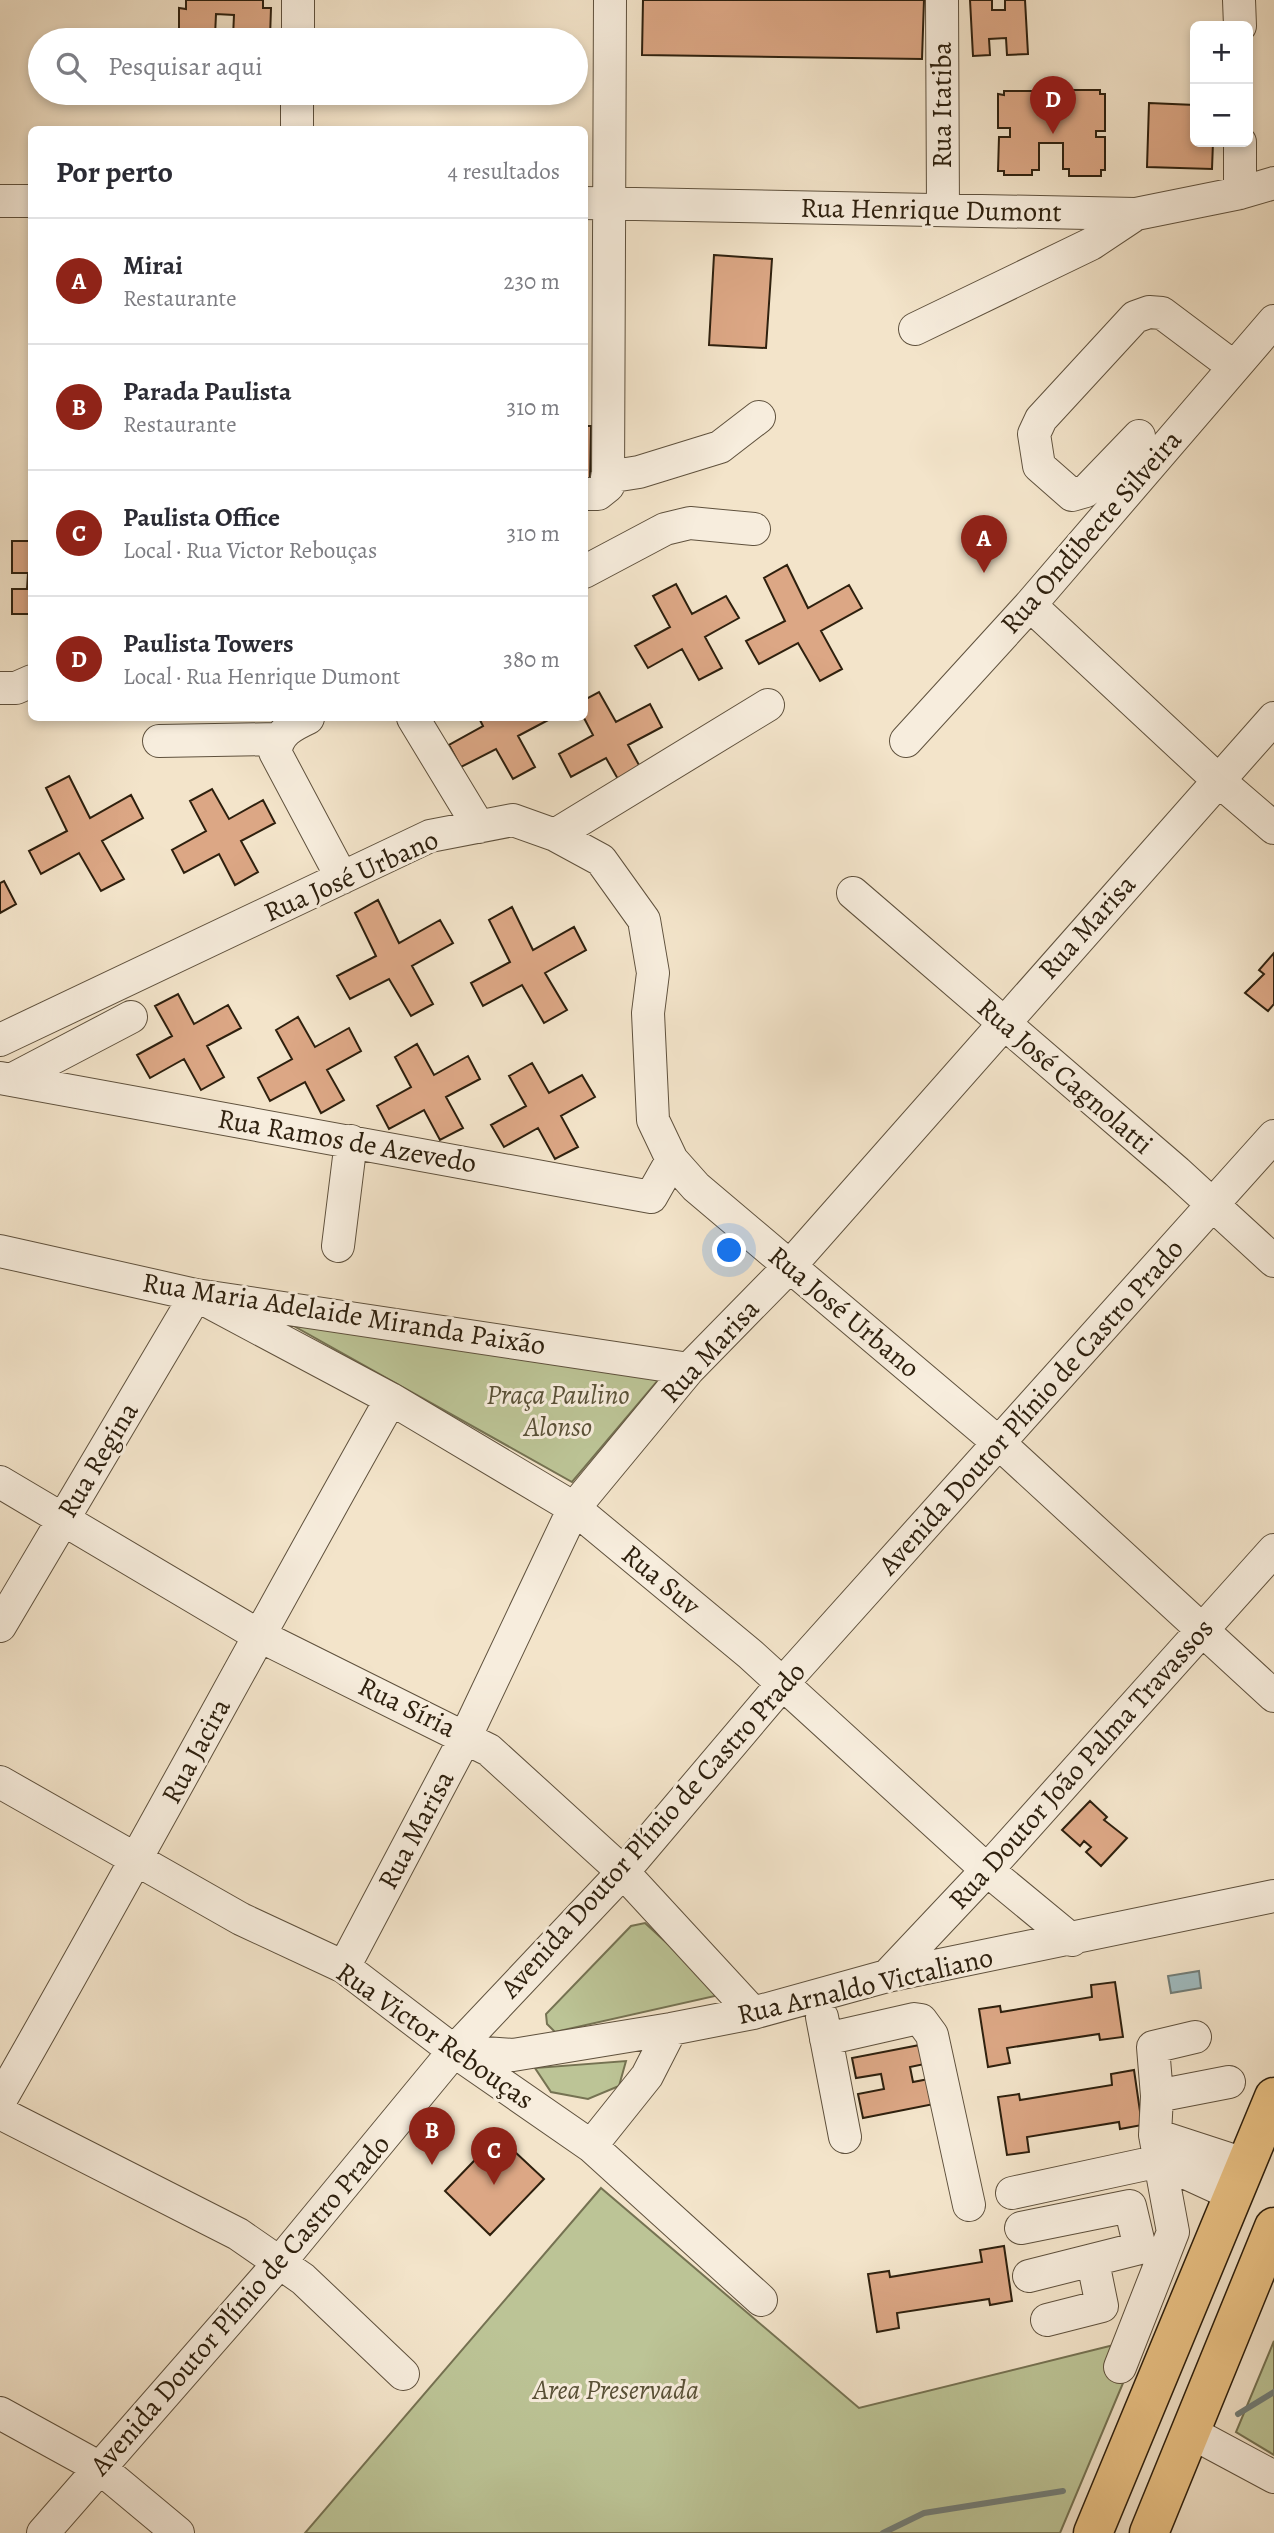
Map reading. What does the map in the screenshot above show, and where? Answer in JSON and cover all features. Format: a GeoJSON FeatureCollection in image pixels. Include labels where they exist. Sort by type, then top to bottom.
{"type":"FeatureCollection","features":[{"type":"Feature","properties":{"kind":"main road"},"geometry":{"type":"LineString","coordinates":[[1093,2533],[1218,2237],[1274,2096]]}},
{"type":"Feature","properties":{"kind":"main road"},"geometry":{"type":"LineString","coordinates":[[1218,2237],[1247,2246],[1267,2242]]}},
{"type":"Feature","properties":{"kind":"main road"},"geometry":{"type":"LineString","coordinates":[[1149,2533],[1192,2433],[1267,2242]]}},
{"type":"Feature","properties":{"kind":"street"},"geometry":{"type":"LineString","coordinates":[[298,0],[298,28]]}},
{"type":"Feature","properties":{"kind":"street"},"geometry":{"type":"LineString","coordinates":[[610,0],[596,203],[600,486],[720,447],[759,416]]}},
{"type":"Feature","properties":{"kind":"street","name":"Rua Itatiba"},"geometry":{"type":"LineString","coordinates":[[942,0],[943,209]]}},
{"type":"Feature","properties":{"kind":"street"},"geometry":{"type":"LineString","coordinates":[[1239,0],[1240,21]]}},
{"type":"Feature","properties":{"kind":"street"},"geometry":{"type":"LineString","coordinates":[[297,126],[298,105]]}},
{"type":"Feature","properties":{"kind":"street"},"geometry":{"type":"LineString","coordinates":[[1240,147],[1240,193]]}},
{"type":"Feature","properties":{"kind":"street","name":"Rua Henrique Dumont"},"geometry":{"type":"LineString","coordinates":[[596,203],[1136,214],[1240,193],[1274,183]]}},
{"type":"Feature","properties":{"kind":"street"},"geometry":{"type":"LineString","coordinates":[[0,201],[28,201]]}},
{"type":"Feature","properties":{"kind":"street"},"geometry":{"type":"LineString","coordinates":[[915,329],[1091,244],[1136,214]]}},
{"type":"Feature","properties":{"kind":"street"},"geometry":{"type":"LineString","coordinates":[[1139,436],[1086,491],[1072,495],[1039,466],[1034,434],[1041,419],[1135,317],[1149,312],[1161,313],[1234,367]]}},
{"type":"Feature","properties":{"kind":"street","name":"Rua Ondibecte Silveira"},"geometry":{"type":"LineString","coordinates":[[906,741],[1030,605],[1274,321]]}},
{"type":"Feature","properties":{"kind":"street"},"geometry":{"type":"LineString","coordinates":[[588,570],[665,529],[690,523],[754,529]]}},
{"type":"Feature","properties":{"kind":"street"},"geometry":{"type":"LineString","coordinates":[[1030,605],[1218,780],[1274,828]]}},
{"type":"Feature","properties":{"kind":"street"},"geometry":{"type":"LineString","coordinates":[[0,688],[16,688],[28,683]]}},
{"type":"Feature","properties":{"kind":"street"},"geometry":{"type":"LineString","coordinates":[[555,835],[768,705]]}},
{"type":"Feature","properties":{"kind":"street","name":"Rua Marisa"},"geometry":{"type":"LineString","coordinates":[[344,1967],[466,1736],[574,1508],[689,1368],[789,1266],[1274,718]]}},
{"type":"Feature","properties":{"kind":"street"},"geometry":{"type":"LineString","coordinates":[[302,721],[289,727],[278,739],[275,752],[342,878]]}},
{"type":"Feature","properties":{"kind":"street"},"geometry":{"type":"LineString","coordinates":[[415,721],[479,827]]}},
{"type":"Feature","properties":{"kind":"street"},"geometry":{"type":"LineString","coordinates":[[159,741],[278,739]]}},
{"type":"Feature","properties":{"kind":"street","name":"Rua José Urbano"},"geometry":{"type":"LineString","coordinates":[[0,1040],[430,836],[513,820],[555,835],[601,860],[644,920],[653,973],[648,1013],[653,1120],[673,1160],[696,1187],[1000,1444],[1274,1696]]}},
{"type":"Feature","properties":{"kind":"street","name":"Rua José Cagnolatti"},"geometry":{"type":"LineString","coordinates":[[853,893],[1274,1261]]}},
{"type":"Feature","properties":{"kind":"street"},"geometry":{"type":"LineString","coordinates":[[6,1079],[131,1017]]}},
{"type":"Feature","properties":{"kind":"street","name":"Rua Ramos de Azevedo"},"geometry":{"type":"LineString","coordinates":[[6,1079],[651,1197],[673,1160]]}},
{"type":"Feature","properties":{"kind":"street","name":"Avenida Doutor Plínio de Castro Prado"},"geometry":{"type":"LineString","coordinates":[[43,2533],[280,2262],[454,2051],[623,1872],[783,1683],[1274,1136]]}},
{"type":"Feature","properties":{"kind":"street"},"geometry":{"type":"LineString","coordinates":[[338,1246],[351,1142]]}},
{"type":"Feature","properties":{"kind":"street","name":"Rua Maria Adelaide Miranda Paixão"},"geometry":{"type":"LineString","coordinates":[[0,1251],[196,1295],[689,1368]]}},
{"type":"Feature","properties":{"kind":"street","name":"Rua Suv"},"geometry":{"type":"LineString","coordinates":[[196,1295],[391,1399],[574,1508],[783,1683],[987,1870],[1072,1940]]}},
{"type":"Feature","properties":{"kind":"street","name":"Rua Regina"},"geometry":{"type":"LineString","coordinates":[[0,1626],[196,1295]]}},
{"type":"Feature","properties":{"kind":"street","name":"Rua Jacira"},"geometry":{"type":"LineString","coordinates":[[0,2101],[138,1860],[258,1635],[391,1399]]}},
{"type":"Feature","properties":{"kind":"street","name":"Rua Síria"},"geometry":{"type":"LineString","coordinates":[[0,1482],[258,1635],[466,1736],[489,1750],[623,1872],[753,2013]]}},
{"type":"Feature","properties":{"kind":"street","name":"Rua Doutor João Palma Travassos"},"geometry":{"type":"LineString","coordinates":[[887,1976],[987,1870],[1274,1550]]}},
{"type":"Feature","properties":{"kind":"street","name":"Rua Victor Rebouças"},"geometry":{"type":"LineString","coordinates":[[0,1782],[241,1919],[344,1967],[454,2051],[591,2146],[761,2300]]}},
{"type":"Feature","properties":{"kind":"street","name":"Rua Arnaldo Victaliano"},"geometry":{"type":"LineString","coordinates":[[454,2051],[513,2055],[671,2029],[753,2013],[887,1976],[1072,1940],[1274,1896]]}},
{"type":"Feature","properties":{"kind":"street"},"geometry":{"type":"LineString","coordinates":[[816,1996],[845,2137]]}},
{"type":"Feature","properties":{"kind":"street"},"geometry":{"type":"LineString","coordinates":[[826,2039],[914,2019],[927,2025],[932,2035],[969,2205]]}},
{"type":"Feature","properties":{"kind":"street"},"geometry":{"type":"LineString","coordinates":[[591,2146],[647,2076],[671,2029]]}},
{"type":"Feature","properties":{"kind":"street"},"geometry":{"type":"LineString","coordinates":[[1120,2367],[1172,2232],[1158,2148],[1153,2046],[1195,2037]]}},
{"type":"Feature","properties":{"kind":"street"},"geometry":{"type":"LineString","coordinates":[[1157,2096],[1229,2082]]}},
{"type":"Feature","properties":{"kind":"street"},"geometry":{"type":"LineString","coordinates":[[0,2113],[238,2234],[280,2262],[403,2374]]}},
{"type":"Feature","properties":{"kind":"street"},"geometry":{"type":"LineString","coordinates":[[1012,2193],[1123,2169],[1158,2148]]}},
{"type":"Feature","properties":{"kind":"street"},"geometry":{"type":"LineString","coordinates":[[1158,2148],[1240,2180]]}},
{"type":"Feature","properties":{"kind":"street"},"geometry":{"type":"LineString","coordinates":[[1029,2276],[1140,2248],[1123,2169]]}},
{"type":"Feature","properties":{"kind":"street"},"geometry":{"type":"LineString","coordinates":[[1021,2228],[1130,2206]]}},
{"type":"Feature","properties":{"kind":"street"},"geometry":{"type":"LineString","coordinates":[[1047,2320],[1102,2306],[1093,2262]]}},
{"type":"Feature","properties":{"kind":"street"},"geometry":{"type":"LineString","coordinates":[[0,2413],[100,2468],[178,2533]]}},
{"type":"Feature","properties":{"kind":"street"},"geometry":{"type":"LineString","coordinates":[[1192,2433],[1274,2477]]}},
{"type":"Feature","properties":{"kind":"green space","name":"Praça Paulino Alonso"},"geometry":{"type":"Polygon","coordinates":[[[267,1311],[665,1372],[572,1482],[267,1311]]]}},
{"type":"Feature","properties":{"kind":"green space"},"geometry":{"type":"Polygon","coordinates":[[[645,1923],[717,1989],[715,1996],[555,2032],[547,2024],[546,2014],[631,1926],[645,1923]]]}},
{"type":"Feature","properties":{"kind":"green space"},"geometry":{"type":"Polygon","coordinates":[[[626,2061],[619,2086],[588,2099],[551,2092],[535,2068],[626,2061]]]}},
{"type":"Feature","properties":{"kind":"green space","name":"Area Preservada"},"geometry":{"type":"Polygon","coordinates":[[[601,2188],[859,2408],[1142,2338],[1060,2533],[305,2533],[601,2188]]]}},
{"type":"Feature","properties":{"kind":"green space"},"geometry":{"type":"Polygon","coordinates":[[[1274,2341],[1274,2455],[1236,2432],[1274,2341]]]}},
{"type":"Feature","properties":{"kind":"water"},"geometry":{"type":"Polygon","coordinates":[[[1199,1971],[1201,1988],[1171,1993],[1168,1976],[1199,1971]]]}},
{"type":"Feature","properties":{"kind":"building"},"geometry":{"type":"Polygon","coordinates":[[[186,0],[263,0],[263,8],[271,8],[270,28],[233,28],[234,15],[216,14],[215,28],[179,28],[179,8],[186,9],[186,0]]]}},
{"type":"Feature","properties":{"kind":"building"},"geometry":{"type":"Polygon","coordinates":[[[643,0],[924,0],[922,59],[642,55],[643,0]]]}},
{"type":"Feature","properties":{"kind":"building"},"geometry":{"type":"Polygon","coordinates":[[[970,0],[992,0],[992,10],[1005,10],[1005,0],[1025,0],[1028,54],[1007,55],[1006,38],[989,39],[990,55],[973,56],[970,0]]]}},
{"type":"Feature","properties":{"kind":"building"},"geometry":{"type":"Polygon","coordinates":[[[1070,90],[1100,90],[1100,94],[1105,94],[1105,131],[1096,131],[1096,137],[1105,137],[1105,170],[1101,170],[1101,176],[1069,176],[1069,169],[1063,169],[1063,143],[1039,143],[1039,170],[1032,170],[1032,175],[1004,175],[1004,171],[998,171],[999,137],[1010,137],[1010,128],[998,128],[998,94],[1004,95],[1004,91],[1035,91],[1035,96],[1041,95],[1041,110],[1061,110],[1061,95],[1070,95],[1070,90]]]}},
{"type":"Feature","properties":{"kind":"building"},"geometry":{"type":"Polygon","coordinates":[[[1149,103],[1190,105],[1190,147],[1213,147],[1212,169],[1147,167],[1149,103]]]}},
{"type":"Feature","properties":{"kind":"building"},"geometry":{"type":"Polygon","coordinates":[[[714,255],[772,259],[766,348],[709,345],[714,255]]]}},
{"type":"Feature","properties":{"kind":"building"},"geometry":{"type":"Polygon","coordinates":[[[588,426],[591,426],[588,481],[588,426]]]}},
{"type":"Feature","properties":{"kind":"building"},"geometry":{"type":"Polygon","coordinates":[[[12,541],[28,541],[28,573],[12,573],[12,541]]]}},
{"type":"Feature","properties":{"kind":"building"},"geometry":{"type":"Polygon","coordinates":[[[787,565],[808,608],[849,585],[862,608],[821,631],[842,669],[820,681],[798,643],[759,664],[746,641],[785,621],[764,578],[787,565]]]}},
{"type":"Feature","properties":{"kind":"building"},"geometry":{"type":"Polygon","coordinates":[[[28,573],[28,614],[12,614],[12,589],[27,589],[28,573]]]}},
{"type":"Feature","properties":{"kind":"building"},"geometry":{"type":"Polygon","coordinates":[[[676,584],[692,614],[726,596],[739,618],[705,637],[722,668],[699,680],[682,649],[648,668],[635,646],[670,627],[653,596],[676,584]]]}},
{"type":"Feature","properties":{"kind":"building"},"geometry":{"type":"Polygon","coordinates":[[[599,692],[616,722],[650,704],[662,727],[628,745],[645,776],[623,788],[606,758],[571,777],[559,754],[593,735],[586,721],[588,721],[588,698],[599,692]]]}},
{"type":"Feature","properties":{"kind":"building"},"geometry":{"type":"Polygon","coordinates":[[[480,721],[546,721],[518,736],[535,767],[513,779],[496,749],[461,767],[449,745],[483,726],[480,721]]]}},
{"type":"Feature","properties":{"kind":"building"},"geometry":{"type":"Polygon","coordinates":[[[69,776],[90,818],[131,795],[143,818],[102,841],[124,879],[101,891],[79,853],[41,874],[29,851],[67,831],[46,788],[69,776]]]}},
{"type":"Feature","properties":{"kind":"building"},"geometry":{"type":"Polygon","coordinates":[[[212,789],[229,819],[263,800],[275,823],[241,841],[258,872],[235,885],[219,854],[184,873],[172,850],[206,831],[190,801],[212,789]]]}},
{"type":"Feature","properties":{"kind":"building"},"geometry":{"type":"Polygon","coordinates":[[[4,881],[16,904],[0,913],[0,883],[4,881]]]}},
{"type":"Feature","properties":{"kind":"building"},"geometry":{"type":"Polygon","coordinates":[[[378,900],[399,943],[440,920],[453,943],[412,966],[433,1004],[411,1016],[389,979],[350,999],[337,976],[376,956],[355,913],[378,900]]]}},
{"type":"Feature","properties":{"kind":"building"},"geometry":{"type":"Polygon","coordinates":[[[512,907],[533,950],[574,927],[586,950],[545,973],[567,1010],[544,1023],[522,985],[483,1006],[471,983],[510,962],[489,920],[512,907]]]}},
{"type":"Feature","properties":{"kind":"building"},"geometry":{"type":"Polygon","coordinates":[[[1274,953],[1274,1004],[1268,1011],[1245,993],[1264,974],[1259,970],[1274,953]]]}},
{"type":"Feature","properties":{"kind":"building"},"geometry":{"type":"Polygon","coordinates":[[[178,994],[194,1024],[228,1005],[241,1028],[207,1046],[224,1077],[201,1090],[184,1059],[150,1078],[137,1055],[172,1036],[155,1006],[178,994]]]}},
{"type":"Feature","properties":{"kind":"building"},"geometry":{"type":"Polygon","coordinates":[[[298,1017],[315,1047],[349,1028],[361,1051],[327,1070],[344,1100],[321,1113],[305,1082],[270,1101],[258,1078],[292,1059],[276,1030],[298,1017]]]}},
{"type":"Feature","properties":{"kind":"building"},"geometry":{"type":"Polygon","coordinates":[[[417,1044],[434,1075],[468,1056],[480,1079],[446,1097],[463,1128],[440,1140],[424,1110],[389,1129],[377,1106],[411,1087],[395,1057],[417,1044]]]}},
{"type":"Feature","properties":{"kind":"building"},"geometry":{"type":"Polygon","coordinates":[[[532,1063],[549,1093],[582,1075],[595,1097],[561,1116],[578,1147],[555,1159],[538,1128],[504,1147],[491,1125],[526,1106],[509,1076],[532,1063]]]}},
{"type":"Feature","properties":{"kind":"building"},"geometry":{"type":"Polygon","coordinates":[[[1090,1801],[1107,1817],[1104,1820],[1127,1838],[1101,1866],[1086,1852],[1091,1847],[1084,1841],[1080,1846],[1062,1830],[1090,1801]]]}},
{"type":"Feature","properties":{"kind":"building"},"geometry":{"type":"Polygon","coordinates":[[[1115,1982],[1123,2037],[1100,2040],[1099,2034],[1007,2048],[1010,2063],[988,2067],[979,2009],[1000,2006],[1001,2012],[1092,1997],[1091,1985],[1115,1982]]]}},
{"type":"Feature","properties":{"kind":"building"},"geometry":{"type":"Polygon","coordinates":[[[930,2043],[934,2062],[910,2067],[913,2082],[939,2077],[944,2102],[863,2118],[858,2094],[884,2089],[881,2074],[856,2078],[852,2058],[930,2043]]]}},
{"type":"Feature","properties":{"kind":"building"},"geometry":{"type":"Polygon","coordinates":[[[1134,2070],[1142,2125],[1120,2129],[1119,2122],[1027,2137],[1029,2152],[1007,2155],[998,2097],[1019,2094],[1020,2100],[1112,2085],[1111,2074],[1134,2070]]]}},
{"type":"Feature","properties":{"kind":"building"},"geometry":{"type":"Polygon","coordinates":[[[498,2136],[544,2179],[490,2235],[445,2191],[498,2136]]]}},
{"type":"Feature","properties":{"kind":"building"},"geometry":{"type":"Polygon","coordinates":[[[1004,2246],[1012,2301],[990,2305],[989,2299],[897,2313],[899,2328],[877,2332],[868,2274],[889,2271],[890,2277],[982,2262],[980,2250],[1004,2246]]]}},
{"type":"Feature","properties":{"kind":"waterway"},"geometry":{"type":"LineString","coordinates":[[1238,2414],[1274,2392]]}},
{"type":"Feature","properties":{"kind":"waterway"},"geometry":{"type":"LineString","coordinates":[[883,2533],[924,2513],[1063,2491]]}},
{"type":"Feature","properties":{"kind":"place","name":"Paulista Towers"},"geometry":{"type":"Point","coordinates":[1053,134]}},
{"type":"Feature","properties":{"kind":"place","name":"Mirai"},"geometry":{"type":"Point","coordinates":[984,573]}},
{"type":"Feature","properties":{"kind":"place","name":"Parada Paulista"},"geometry":{"type":"Point","coordinates":[432,2165]}},
{"type":"Feature","properties":{"kind":"place","name":"Paulista Office"},"geometry":{"type":"Point","coordinates":[494,2185]}}]}
